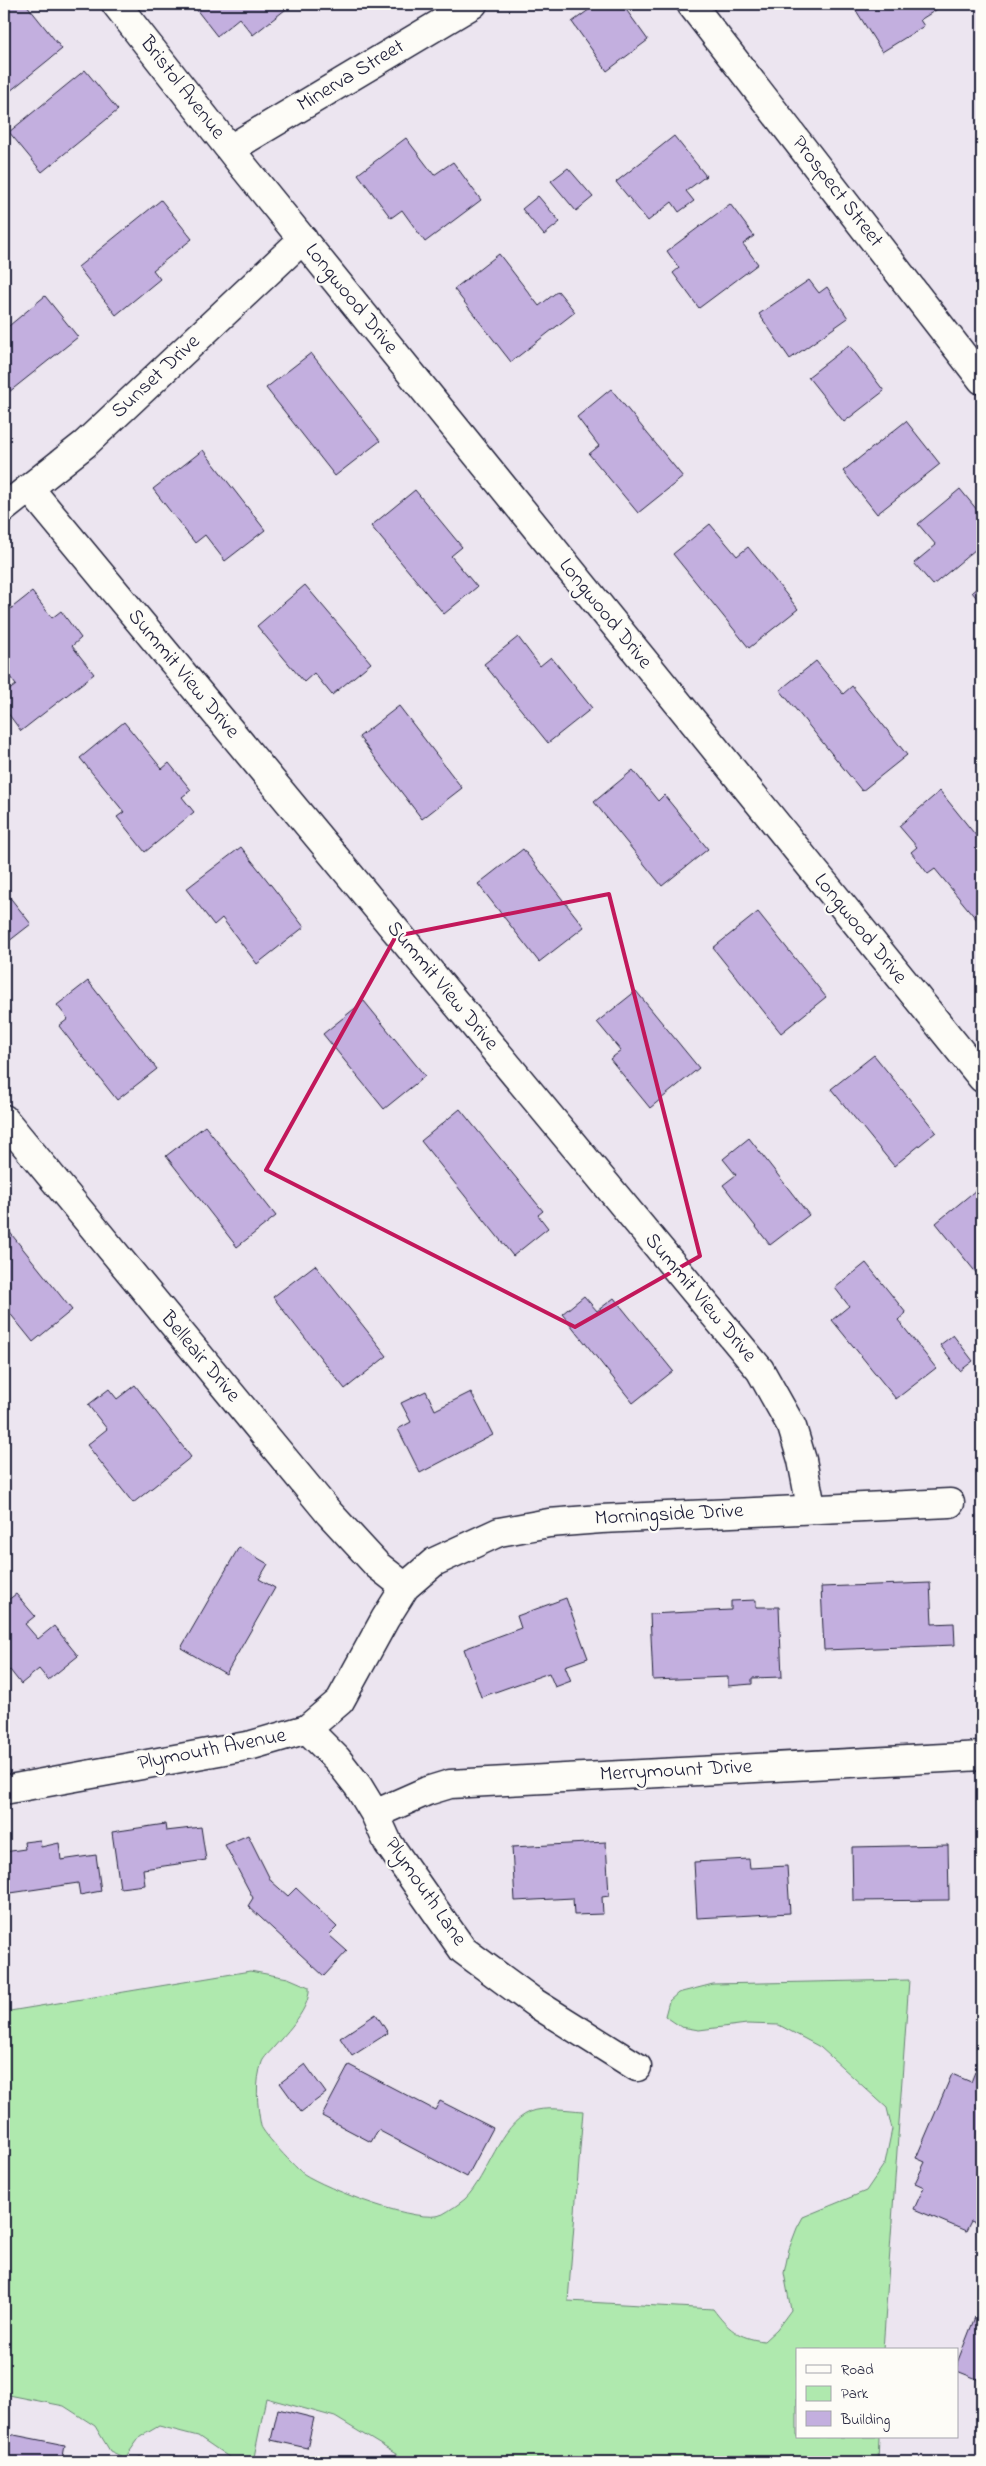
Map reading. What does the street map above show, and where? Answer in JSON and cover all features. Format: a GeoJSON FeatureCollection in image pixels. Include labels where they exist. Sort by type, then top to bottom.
{"type":"FeatureCollection","features":[{"type":"Feature","properties":{"kind":"street","name":"Bristol Avenue"},"geometry":{"type":"LineString","coordinates":[[116,4],[230,149]]}},
{"type":"Feature","properties":{"kind":"street","name":"Minerva Street"},"geometry":{"type":"LineString","coordinates":[[230,149],[473,4]]}},
{"type":"Feature","properties":{"kind":"street","name":"Prospect Street"},"geometry":{"type":"LineString","coordinates":[[691,4],[982,380]]}},
{"type":"Feature","properties":{"kind":"street","name":"Longwood Drive"},"geometry":{"type":"LineString","coordinates":[[230,149],[754,799],[982,1078]]}},
{"type":"Feature","properties":{"kind":"street","name":"Sunset Drive"},"geometry":{"type":"LineString","coordinates":[[4,508],[86,444],[303,239]]}},
{"type":"Feature","properties":{"kind":"street","name":"Summit View Drive"},"geometry":{"type":"LineString","coordinates":[[29,488],[760,1370],[792,1427],[802,1460],[811,1507]]}},
{"type":"Feature","properties":{"kind":"street","name":"Belleair Drive"},"geometry":{"type":"LineString","coordinates":[[4,1119],[329,1513],[377,1565],[405,1587]]}},
{"type":"Feature","properties":{"kind":"street","name":"Morningside Drive"},"geometry":{"type":"LineString","coordinates":[[405,1587],[434,1562],[499,1532],[549,1523],[601,1518],[811,1507],[950,1503]]}},
{"type":"Feature","properties":{"kind":"street","name":"Plymouth Avenue"},"geometry":{"type":"LineString","coordinates":[[4,1790],[252,1745],[307,1729],[340,1701],[384,1619],[405,1587]]}},
{"type":"Feature","properties":{"kind":"street","name":"Plymouth Lane"},"geometry":{"type":"LineString","coordinates":[[307,1729],[358,1786],[375,1814],[388,1842],[463,1950],[504,1982],[572,2028],[637,2068]]}},
{"type":"Feature","properties":{"kind":"street","name":"Merrymount Drive"},"geometry":{"type":"LineString","coordinates":[[375,1814],[427,1791],[450,1784],[982,1756]]}},
{"type":"Feature","properties":{"kind":"highlighted area"},"geometry":{"type":"Polygon","coordinates":[[[609,894],[700,1256],[575,1327],[266,1170],[396,936],[609,894]]]}},
{"type":"Feature","properties":{"kind":"green space"},"geometry":{"type":"Polygon","coordinates":[[[250,1971],[288,1978],[309,1987],[309,1995],[302,2011],[263,2060],[258,2086],[258,2102],[263,2130],[280,2151],[304,2174],[331,2188],[373,2204],[415,2215],[432,2216],[443,2214],[465,2199],[481,2177],[510,2127],[520,2118],[530,2112],[542,2109],[583,2111],[568,2301],[713,2309],[729,2327],[740,2335],[764,2341],[777,2329],[791,2310],[784,2273],[789,2249],[803,2217],[866,2191],[885,2163],[892,2129],[887,2108],[820,2047],[779,2025],[747,2024],[699,2030],[681,2027],[665,2016],[669,2001],[678,1993],[713,1984],[909,1980],[883,2348],[796,2348],[796,2438],[879,2438],[878,2462],[409,2462],[335,2417],[266,2398],[253,2462],[236,2462],[198,2436],[159,2426],[140,2437],[125,2458],[110,2451],[95,2426],[64,2406],[4,2394],[4,2012],[250,1971]]]}},
{"type":"Feature","properties":{"kind":"building"},"geometry":{"type":"Polygon","coordinates":[[[7,4],[26,4],[62,49],[4,96],[4,27],[9,23],[4,16],[4,6],[7,4]]]}},
{"type":"Feature","properties":{"kind":"building"},"geometry":{"type":"Polygon","coordinates":[[[192,4],[288,4],[290,6],[253,35],[239,18],[217,36],[192,4]]]}},
{"type":"Feature","properties":{"kind":"building"},"geometry":{"type":"Polygon","coordinates":[[[597,4],[622,4],[648,40],[607,71],[572,22],[597,4]]]}},
{"type":"Feature","properties":{"kind":"building"},"geometry":{"type":"Polygon","coordinates":[[[852,4],[936,4],[939,8],[920,20],[924,26],[882,52],[852,4]]]}},
{"type":"Feature","properties":{"kind":"building"},"geometry":{"type":"Polygon","coordinates":[[[85,70],[118,110],[42,172],[9,132],[85,70]]]}},
{"type":"Feature","properties":{"kind":"building"},"geometry":{"type":"Polygon","coordinates":[[[674,136],[706,176],[686,191],[694,201],[679,212],[672,202],[648,221],[616,182],[674,136]]]}},
{"type":"Feature","properties":{"kind":"building"},"geometry":{"type":"Polygon","coordinates":[[[406,138],[434,175],[453,162],[481,200],[425,242],[402,210],[391,218],[358,174],[406,138]]]}},
{"type":"Feature","properties":{"kind":"building"},"geometry":{"type":"Polygon","coordinates":[[[568,168],[593,197],[576,211],[551,181],[568,168]]]}},
{"type":"Feature","properties":{"kind":"building"},"geometry":{"type":"Polygon","coordinates":[[[538,196],[560,222],[544,235],[522,209],[538,196]]]}},
{"type":"Feature","properties":{"kind":"building"},"geometry":{"type":"Polygon","coordinates":[[[161,200],[192,239],[153,270],[160,279],[116,315],[78,267],[161,200]]]}},
{"type":"Feature","properties":{"kind":"building"},"geometry":{"type":"Polygon","coordinates":[[[730,204],[754,236],[743,244],[758,264],[699,308],[673,273],[679,268],[667,251],[730,204]]]}},
{"type":"Feature","properties":{"kind":"building"},"geometry":{"type":"Polygon","coordinates":[[[499,254],[539,306],[558,291],[575,312],[511,362],[454,289],[499,254]]]}},
{"type":"Feature","properties":{"kind":"building"},"geometry":{"type":"Polygon","coordinates":[[[809,280],[819,293],[827,287],[848,318],[790,359],[759,314],[809,280]]]}},
{"type":"Feature","properties":{"kind":"building"},"geometry":{"type":"Polygon","coordinates":[[[45,296],[78,337],[4,396],[4,330],[45,296]]]}},
{"type":"Feature","properties":{"kind":"building"},"geometry":{"type":"Polygon","coordinates":[[[849,345],[884,391],[844,422],[808,377],[849,345]]]}},
{"type":"Feature","properties":{"kind":"building"},"geometry":{"type":"Polygon","coordinates":[[[311,353],[380,441],[335,476],[266,388],[311,353]]]}},
{"type":"Feature","properties":{"kind":"building"},"geometry":{"type":"Polygon","coordinates":[[[611,389],[683,477],[638,513],[589,454],[599,446],[577,417],[611,389]]]}},
{"type":"Feature","properties":{"kind":"building"},"geometry":{"type":"Polygon","coordinates":[[[906,421],[940,464],[877,514],[843,471],[906,421]]]}},
{"type":"Feature","properties":{"kind":"building"},"geometry":{"type":"Polygon","coordinates":[[[203,450],[265,530],[225,561],[205,535],[195,543],[153,489],[203,450]]]}},
{"type":"Feature","properties":{"kind":"building"},"geometry":{"type":"Polygon","coordinates":[[[960,489],[982,516],[982,531],[979,533],[982,537],[982,544],[933,585],[914,563],[936,545],[918,524],[960,489]]]}},
{"type":"Feature","properties":{"kind":"building"},"geometry":{"type":"Polygon","coordinates":[[[415,490],[462,547],[451,556],[477,587],[444,614],[371,526],[415,490]]]}},
{"type":"Feature","properties":{"kind":"building"},"geometry":{"type":"Polygon","coordinates":[[[710,524],[737,556],[748,547],[798,609],[749,648],[673,554],[710,524]]]}},
{"type":"Feature","properties":{"kind":"building"},"geometry":{"type":"Polygon","coordinates":[[[982,584],[982,605],[972,592],[982,584]]]}},
{"type":"Feature","properties":{"kind":"building"},"geometry":{"type":"Polygon","coordinates":[[[305,585],[371,663],[332,695],[314,673],[304,682],[257,626],[305,585]]]}},
{"type":"Feature","properties":{"kind":"building"},"geometry":{"type":"Polygon","coordinates":[[[32,592],[52,618],[61,611],[81,638],[72,646],[94,674],[21,731],[4,708],[4,694],[16,685],[4,669],[4,614],[32,592]]]}},
{"type":"Feature","properties":{"kind":"building"},"geometry":{"type":"Polygon","coordinates":[[[518,637],[540,666],[551,657],[592,708],[548,743],[484,664],[518,637]]]}},
{"type":"Feature","properties":{"kind":"building"},"geometry":{"type":"Polygon","coordinates":[[[816,661],[843,694],[852,686],[907,755],[862,791],[780,690],[816,661]]]}},
{"type":"Feature","properties":{"kind":"building"},"geometry":{"type":"Polygon","coordinates":[[[399,706],[462,788],[422,819],[359,737],[399,706]]]}},
{"type":"Feature","properties":{"kind":"building"},"geometry":{"type":"Polygon","coordinates":[[[124,722],[162,769],[169,763],[191,790],[182,797],[194,812],[145,852],[117,817],[124,812],[80,758],[124,722]]]}},
{"type":"Feature","properties":{"kind":"building"},"geometry":{"type":"Polygon","coordinates":[[[633,770],[658,801],[664,795],[708,849],[662,886],[594,802],[633,770]]]}},
{"type":"Feature","properties":{"kind":"building"},"geometry":{"type":"Polygon","coordinates":[[[940,791],[982,843],[982,926],[935,869],[928,874],[911,852],[917,847],[899,826],[940,791]]]}},
{"type":"Feature","properties":{"kind":"building"},"geometry":{"type":"Polygon","coordinates":[[[241,847],[304,927],[257,964],[222,918],[214,925],[186,889],[241,847]]]}},
{"type":"Feature","properties":{"kind":"building"},"geometry":{"type":"Polygon","coordinates":[[[523,849],[584,927],[539,962],[478,884],[523,849]]]}},
{"type":"Feature","properties":{"kind":"building"},"geometry":{"type":"Polygon","coordinates":[[[4,890],[31,924],[4,945],[4,890]]]}},
{"type":"Feature","properties":{"kind":"building"},"geometry":{"type":"Polygon","coordinates":[[[758,912],[826,997],[781,1033],[713,948],[758,912]]]}},
{"type":"Feature","properties":{"kind":"building"},"geometry":{"type":"Polygon","coordinates":[[[88,981],[157,1069],[117,1100],[59,1026],[68,1019],[57,1005],[88,981]]]}},
{"type":"Feature","properties":{"kind":"building"},"geometry":{"type":"Polygon","coordinates":[[[636,991],[699,1068],[650,1108],[610,1059],[621,1051],[597,1022],[636,991]]]}},
{"type":"Feature","properties":{"kind":"building"},"geometry":{"type":"Polygon","coordinates":[[[364,1001],[425,1076],[384,1109],[323,1034],[364,1001]]]}},
{"type":"Feature","properties":{"kind":"building"},"geometry":{"type":"Polygon","coordinates":[[[874,1055],[936,1132],[894,1166],[831,1089],[874,1055]]]}},
{"type":"Feature","properties":{"kind":"building"},"geometry":{"type":"Polygon","coordinates":[[[460,1109],[543,1211],[538,1215],[548,1228],[513,1256],[421,1141],[460,1109]]]}},
{"type":"Feature","properties":{"kind":"building"},"geometry":{"type":"Polygon","coordinates":[[[205,1126],[276,1216],[237,1247],[166,1156],[205,1126]]]}},
{"type":"Feature","properties":{"kind":"building"},"geometry":{"type":"Polygon","coordinates":[[[749,1138],[809,1215],[770,1245],[723,1185],[736,1175],[723,1159],[749,1138]]]}},
{"type":"Feature","properties":{"kind":"building"},"geometry":{"type":"Polygon","coordinates":[[[976,1190],[982,1197],[982,1280],[936,1223],[976,1190]]]}},
{"type":"Feature","properties":{"kind":"building"},"geometry":{"type":"Polygon","coordinates":[[[4,1225],[72,1310],[33,1342],[4,1306],[4,1225]]]}},
{"type":"Feature","properties":{"kind":"building"},"geometry":{"type":"Polygon","coordinates":[[[866,1263],[906,1313],[898,1320],[936,1368],[896,1399],[832,1320],[849,1306],[835,1288],[866,1263]]]}},
{"type":"Feature","properties":{"kind":"building"},"geometry":{"type":"Polygon","coordinates":[[[315,1265],[387,1356],[345,1389],[273,1297],[315,1265]]]}},
{"type":"Feature","properties":{"kind":"building"},"geometry":{"type":"Polygon","coordinates":[[[584,1296],[597,1311],[614,1298],[673,1371],[633,1403],[562,1314],[584,1296]]]}},
{"type":"Feature","properties":{"kind":"building"},"geometry":{"type":"Polygon","coordinates":[[[953,1335],[973,1361],[960,1371],[940,1345],[953,1335]]]}},
{"type":"Feature","properties":{"kind":"building"},"geometry":{"type":"Polygon","coordinates":[[[135,1385],[191,1457],[133,1503],[87,1445],[107,1429],[88,1405],[109,1389],[117,1399],[135,1385]]]}},
{"type":"Feature","properties":{"kind":"building"},"geometry":{"type":"Polygon","coordinates":[[[426,1391],[435,1410],[471,1392],[493,1435],[420,1473],[398,1429],[411,1422],[401,1403],[426,1391]]]}},
{"type":"Feature","properties":{"kind":"building"},"geometry":{"type":"Polygon","coordinates":[[[239,1547],[268,1564],[259,1579],[275,1588],[226,1674],[181,1648],[239,1547]]]}},
{"type":"Feature","properties":{"kind":"building"},"geometry":{"type":"Polygon","coordinates":[[[930,1583],[932,1624],[954,1623],[955,1645],[824,1650],[821,1587],[930,1583]]]}},
{"type":"Feature","properties":{"kind":"building"},"geometry":{"type":"Polygon","coordinates":[[[16,1594],[35,1616],[25,1624],[38,1639],[54,1626],[78,1656],[48,1680],[39,1669],[21,1684],[10,1670],[4,1675],[4,1603],[16,1594]]]}},
{"type":"Feature","properties":{"kind":"building"},"geometry":{"type":"Polygon","coordinates":[[[566,1598],[588,1658],[565,1666],[571,1681],[555,1687],[549,1673],[481,1697],[464,1649],[521,1628],[517,1616],[566,1598]]]}},
{"type":"Feature","properties":{"kind":"building"},"geometry":{"type":"Polygon","coordinates":[[[756,1600],[756,1607],[779,1607],[782,1677],[752,1678],[752,1684],[728,1686],[728,1677],[653,1680],[650,1614],[731,1610],[731,1601],[756,1600]]]}},
{"type":"Feature","properties":{"kind":"building"},"geometry":{"type":"Polygon","coordinates":[[[165,1824],[166,1831],[201,1827],[206,1860],[143,1869],[145,1885],[120,1888],[112,1832],[165,1824]]]}},
{"type":"Feature","properties":{"kind":"building"},"geometry":{"type":"Polygon","coordinates":[[[248,1835],[271,1881],[288,1896],[296,1888],[337,1927],[329,1935],[347,1951],[324,1976],[248,1906],[253,1898],[225,1845],[248,1835]]]}},
{"type":"Feature","properties":{"kind":"building"},"geometry":{"type":"Polygon","coordinates":[[[40,1840],[41,1847],[59,1843],[61,1860],[96,1855],[101,1891],[80,1895],[78,1883],[4,1894],[4,1852],[25,1849],[24,1842],[40,1840]]]}},
{"type":"Feature","properties":{"kind":"building"},"geometry":{"type":"Polygon","coordinates":[[[606,1842],[609,1896],[602,1897],[603,1914],[574,1915],[573,1898],[515,1901],[512,1847],[606,1842]]]}},
{"type":"Feature","properties":{"kind":"building"},"geometry":{"type":"Polygon","coordinates":[[[948,1845],[949,1900],[853,1901],[852,1847],[948,1845]]]}},
{"type":"Feature","properties":{"kind":"building"},"geometry":{"type":"Polygon","coordinates":[[[749,1859],[750,1868],[787,1866],[790,1913],[697,1918],[694,1862],[749,1859]]]}},
{"type":"Feature","properties":{"kind":"building"},"geometry":{"type":"Polygon","coordinates":[[[376,2014],[388,2033],[352,2056],[340,2038],[376,2014]]]}},
{"type":"Feature","properties":{"kind":"building"},"geometry":{"type":"Polygon","coordinates":[[[305,2064],[326,2093],[301,2112],[280,2083],[305,2064]]]}},
{"type":"Feature","properties":{"kind":"building"},"geometry":{"type":"Polygon","coordinates":[[[349,2065],[435,2110],[440,2101],[493,2128],[467,2177],[378,2130],[371,2142],[322,2116],[349,2065]]]}},
{"type":"Feature","properties":{"kind":"building"},"geometry":{"type":"Polygon","coordinates":[[[975,2072],[982,2075],[982,2189],[977,2201],[982,2203],[982,2214],[978,2224],[971,2221],[966,2231],[914,2209],[924,2187],[915,2183],[925,2162],[916,2158],[952,2074],[971,2082],[975,2072]]]}},
{"type":"Feature","properties":{"kind":"building"},"geometry":{"type":"Polygon","coordinates":[[[975,2317],[982,2320],[982,2381],[958,2371],[958,2360],[975,2317]]]}},
{"type":"Feature","properties":{"kind":"building"},"geometry":{"type":"Polygon","coordinates":[[[278,2409],[314,2418],[307,2448],[271,2440],[278,2409]]]}},
{"type":"Feature","properties":{"kind":"building"},"geometry":{"type":"Polygon","coordinates":[[[4,2433],[65,2445],[62,2462],[4,2462],[4,2433]]]}},
{"type":"Feature","properties":{"kind":"building"},"geometry":{"type":"Polygon","coordinates":[[[139,2457],[165,2462],[138,2462],[139,2457]]]}}]}
